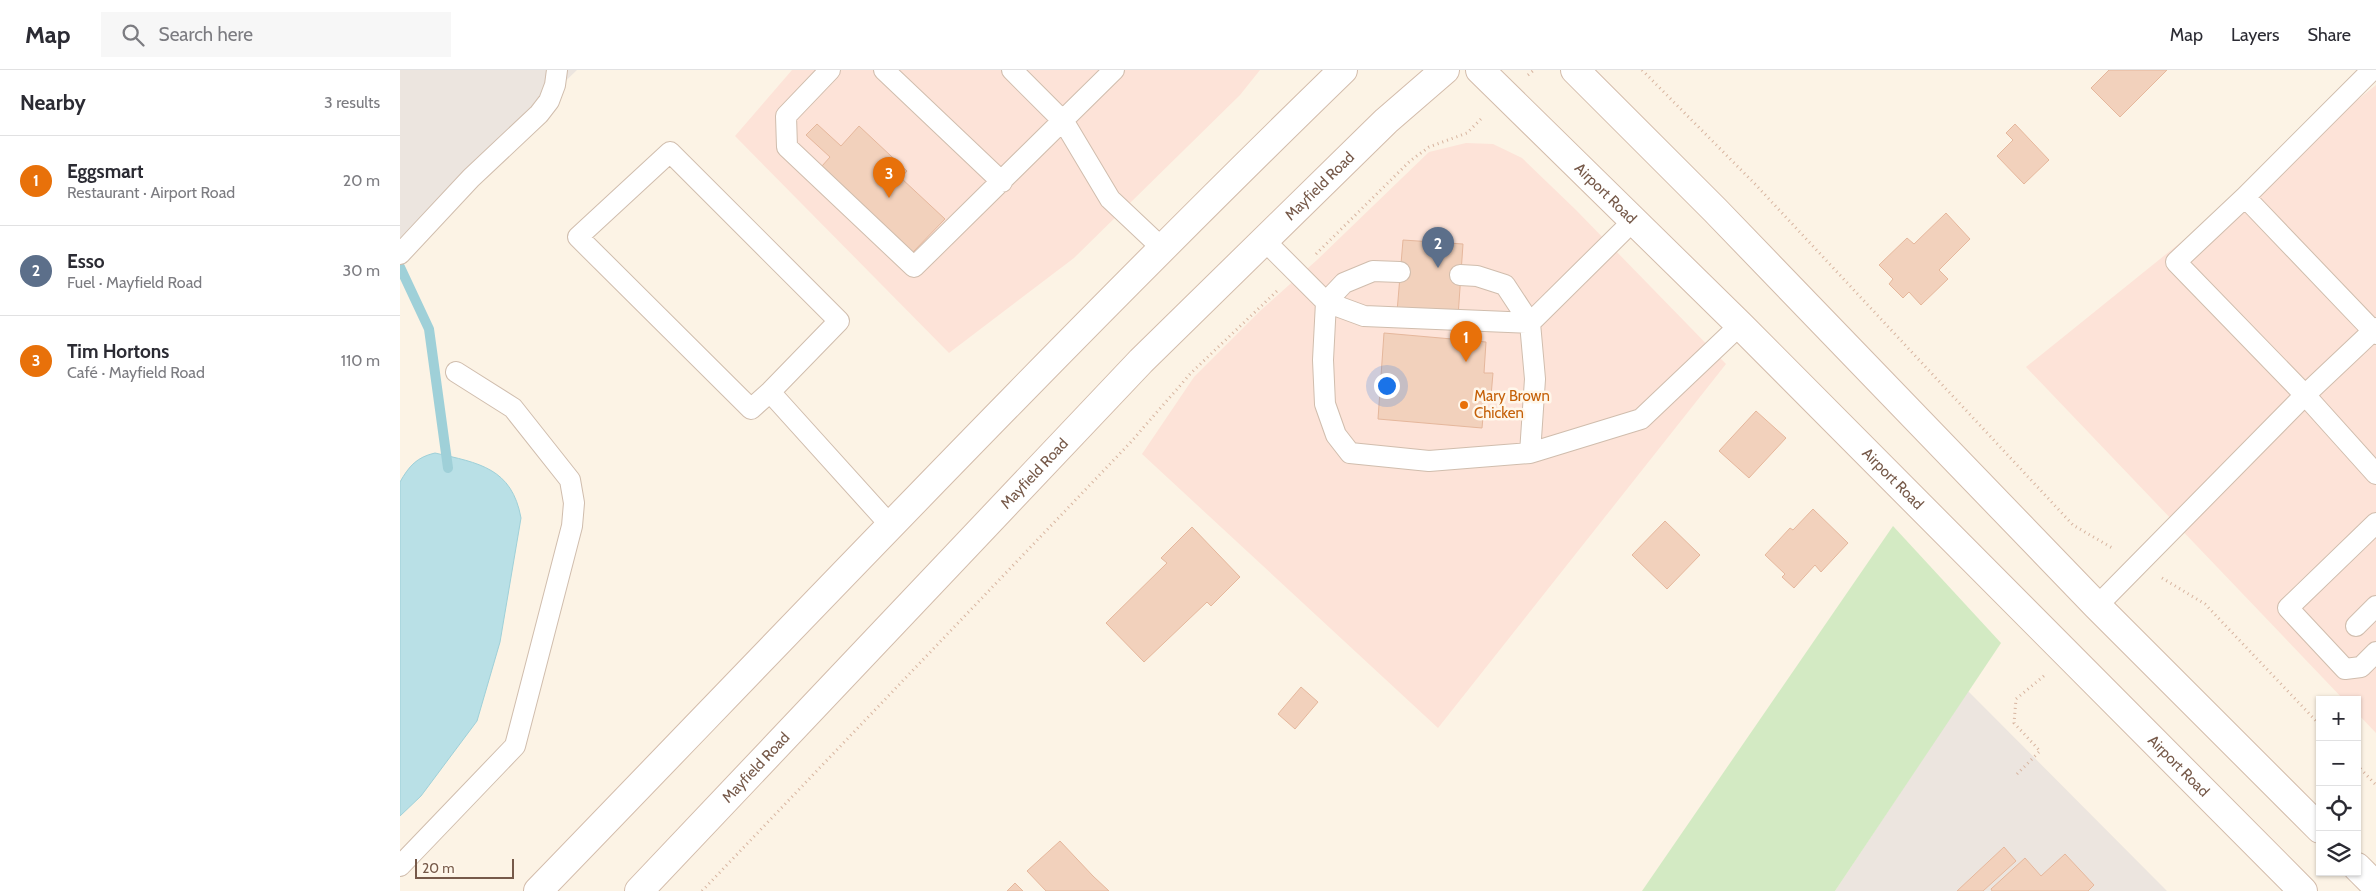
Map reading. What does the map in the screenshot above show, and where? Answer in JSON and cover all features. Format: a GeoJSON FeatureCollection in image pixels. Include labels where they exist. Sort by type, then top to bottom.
{"type":"FeatureCollection","features":[{"type":"Feature","properties":{"kind":"main road"},"geometry":{"type":"LineString","coordinates":[[538,891],[1162,248],[1343,70]]}},
{"type":"Feature","properties":{"kind":"main road","name":"Mayfield Road"},"geometry":{"type":"LineString","coordinates":[[639,891],[1141,361],[1386,120],[1445,70]]}},
{"type":"Feature","properties":{"kind":"main road","name":"Airport Road"},"geometry":{"type":"LineString","coordinates":[[1480,70],[1740,324],[2303,891]]}},
{"type":"Feature","properties":{"kind":"main road"},"geometry":{"type":"LineString","coordinates":[[1575,70],[1722,217],[2097,606],[2316,825]]}},
{"type":"Feature","properties":{"kind":"main road"},"geometry":{"type":"LineString","coordinates":[[2361,871],[2376,886]]}},
{"type":"Feature","properties":{"kind":"lane"},"geometry":{"type":"LineString","coordinates":[[400,254],[471,178],[539,114],[549,101],[555,85],[557,70]]}},
{"type":"Feature","properties":{"kind":"lane"},"geometry":{"type":"LineString","coordinates":[[830,70],[786,116],[787,147],[914,267],[1064,122],[1114,70]]}},
{"type":"Feature","properties":{"kind":"lane"},"geometry":{"type":"LineString","coordinates":[[884,70],[1002,182]]}},
{"type":"Feature","properties":{"kind":"lane"},"geometry":{"type":"LineString","coordinates":[[1012,70],[1064,122],[1110,199],[1162,248]]}},
{"type":"Feature","properties":{"kind":"lane"},"geometry":{"type":"LineString","coordinates":[[2372,70],[2245,198],[2176,262],[2376,474]]}},
{"type":"Feature","properties":{"kind":"lane"},"geometry":{"type":"LineString","coordinates":[[670,152],[839,321],[770,392],[751,409],[578,236],[670,152]]}},
{"type":"Feature","properties":{"kind":"lane"},"geometry":{"type":"LineString","coordinates":[[2097,606],[2304,396],[2375,331],[2245,198]]}},
{"type":"Feature","properties":{"kind":"lane"},"geometry":{"type":"LineString","coordinates":[[1263,239],[1326,302],[1364,316],[1530,323],[1634,220]]}},
{"type":"Feature","properties":{"kind":"lane"},"geometry":{"type":"LineString","coordinates":[[1400,272],[1373,271],[1344,283],[1326,302],[1322,360],[1324,404],[1336,434],[1350,453],[1429,462],[1530,453],[1641,418],[1740,324]]}},
{"type":"Feature","properties":{"kind":"lane"},"geometry":{"type":"LineString","coordinates":[[1460,275],[1477,276],[1505,286],[1530,323],[1535,379],[1530,453]]}},
{"type":"Feature","properties":{"kind":"lane"},"geometry":{"type":"LineString","coordinates":[[400,866],[515,746],[572,526],[574,503],[570,480],[513,408],[456,372]]}},
{"type":"Feature","properties":{"kind":"lane"},"geometry":{"type":"LineString","coordinates":[[770,392],[891,526]]}},
{"type":"Feature","properties":{"kind":"lane"},"geometry":{"type":"LineString","coordinates":[[2376,523],[2288,608],[2345,669],[2362,667],[2376,652]]}},
{"type":"Feature","properties":{"kind":"lane"},"geometry":{"type":"LineString","coordinates":[[2356,626],[2376,606]]}},
{"type":"Feature","properties":{"kind":"path"},"geometry":{"type":"LineString","coordinates":[[1642,70],[1755,184],[2073,525],[2205,604],[2316,721]]}},
{"type":"Feature","properties":{"kind":"path"},"geometry":{"type":"LineString","coordinates":[[702,891],[1130,443],[1192,374],[1258,308],[1298,273],[1410,161],[1428,148],[1467,133]]}},
{"type":"Feature","properties":{"kind":"path"},"geometry":{"type":"LineString","coordinates":[[2017,774],[2040,751],[2014,723],[2016,699],[2069,654]]}},
{"type":"Feature","properties":{"kind":"path"},"geometry":{"type":"LineString","coordinates":[[2361,769],[2376,785]]}},
{"type":"Feature","properties":{"kind":"shaded area"},"geometry":{"type":"Polygon","coordinates":[[[400,70],[577,70],[400,240],[400,70]]]}},
{"type":"Feature","properties":{"kind":"shaded area"},"geometry":{"type":"Polygon","coordinates":[[[792,70],[1260,70],[1240,95],[1074,258],[949,353],[735,136],[792,70]]]}},
{"type":"Feature","properties":{"kind":"shaded area"},"geometry":{"type":"Polygon","coordinates":[[[2376,85],[2376,733],[2361,717],[2361,696],[2340,696],[2026,367],[2376,85]]]}},
{"type":"Feature","properties":{"kind":"shaded area"},"geometry":{"type":"Polygon","coordinates":[[[1466,143],[1493,144],[1522,158],[1576,210],[1726,364],[1438,728],[1142,454],[1194,377],[1260,311],[1317,260],[1429,152],[1466,143]]]}},
{"type":"Feature","properties":{"kind":"shaded area"},"geometry":{"type":"Polygon","coordinates":[[[1968,691],[2167,891],[1835,891],[1968,691]]]}},
{"type":"Feature","properties":{"kind":"green space"},"geometry":{"type":"Polygon","coordinates":[[[1893,526],[2001,643],[1835,891],[1642,891],[1893,526]]]}},
{"type":"Feature","properties":{"kind":"water"},"geometry":{"type":"Polygon","coordinates":[[[435,453],[466,460],[491,470],[510,488],[517,501],[521,518],[500,642],[477,721],[421,796],[400,816],[400,482],[414,463],[423,457],[435,453]]]}},
{"type":"Feature","properties":{"kind":"building"},"geometry":{"type":"Polygon","coordinates":[[[2109,70],[2167,70],[2120,117],[2091,88],[2109,70]]]}},
{"type":"Feature","properties":{"kind":"building"},"geometry":{"type":"Polygon","coordinates":[[[817,124],[841,146],[859,126],[907,171],[901,178],[945,219],[913,252],[822,166],[830,157],[806,135],[817,124]]]}},
{"type":"Feature","properties":{"kind":"building"},"geometry":{"type":"Polygon","coordinates":[[[2015,124],[2049,160],[2024,184],[1997,156],[2013,140],[2006,133],[2015,124]]]}},
{"type":"Feature","properties":{"kind":"building"},"geometry":{"type":"Polygon","coordinates":[[[1946,213],[1970,239],[1939,270],[1948,279],[1921,305],[1909,292],[1903,298],[1889,284],[1893,279],[1879,265],[1907,238],[1914,244],[1946,213]]]}},
{"type":"Feature","properties":{"kind":"building"},"geometry":{"type":"Polygon","coordinates":[[[1403,240],[1463,244],[1458,317],[1397,312],[1403,240]]]}},
{"type":"Feature","properties":{"kind":"building"},"geometry":{"type":"Polygon","coordinates":[[[1384,333],[1486,342],[1484,373],[1493,373],[1491,396],[1485,395],[1482,428],[1378,419],[1384,333]]]}},
{"type":"Feature","properties":{"kind":"building"},"geometry":{"type":"Polygon","coordinates":[[[1756,411],[1786,438],[1749,478],[1719,451],[1756,411]]]}},
{"type":"Feature","properties":{"kind":"building"},"geometry":{"type":"Polygon","coordinates":[[[1813,509],[1848,543],[1821,572],[1815,565],[1794,588],[1782,577],[1785,574],[1765,555],[1790,528],[1793,530],[1813,509]]]}},
{"type":"Feature","properties":{"kind":"building"},"geometry":{"type":"Polygon","coordinates":[[[1665,521],[1700,555],[1667,589],[1632,555],[1665,521]]]}},
{"type":"Feature","properties":{"kind":"building"},"geometry":{"type":"Polygon","coordinates":[[[1192,527],[1240,577],[1211,606],[1207,602],[1144,662],[1106,623],[1167,563],[1161,558],[1192,527]]]}},
{"type":"Feature","properties":{"kind":"building"},"geometry":{"type":"Polygon","coordinates":[[[1301,687],[1318,702],[1295,729],[1278,714],[1301,687]]]}},
{"type":"Feature","properties":{"kind":"building"},"geometry":{"type":"Polygon","coordinates":[[[1060,841],[1109,891],[1046,891],[1027,871],[1060,841]]]}},
{"type":"Feature","properties":{"kind":"building"},"geometry":{"type":"Polygon","coordinates":[[[2004,847],[2016,861],[1983,891],[1957,891],[2004,847]]]}},
{"type":"Feature","properties":{"kind":"building"},"geometry":{"type":"Polygon","coordinates":[[[2065,854],[2094,885],[2088,891],[1992,891],[1991,889],[2025,858],[2041,876],[2065,854]]]}},
{"type":"Feature","properties":{"kind":"building"},"geometry":{"type":"Polygon","coordinates":[[[1015,883],[1023,891],[1007,891],[1015,883]]]}},
{"type":"Feature","properties":{"kind":"waterway"},"geometry":{"type":"LineString","coordinates":[[400,267],[429,329],[448,468]]}},
{"type":"Feature","properties":{"kind":"place","name":"Tim Hortons"},"geometry":{"type":"Point","coordinates":[889,198]}},
{"type":"Feature","properties":{"kind":"place","name":"Esso"},"geometry":{"type":"Point","coordinates":[1438,268]}},
{"type":"Feature","properties":{"kind":"place","name":"Eggsmart"},"geometry":{"type":"Point","coordinates":[1466,362]}},
{"type":"Feature","properties":{"kind":"place","name":"Mary Brown Chicken"},"geometry":{"type":"Point","coordinates":[1464,405]}}]}
